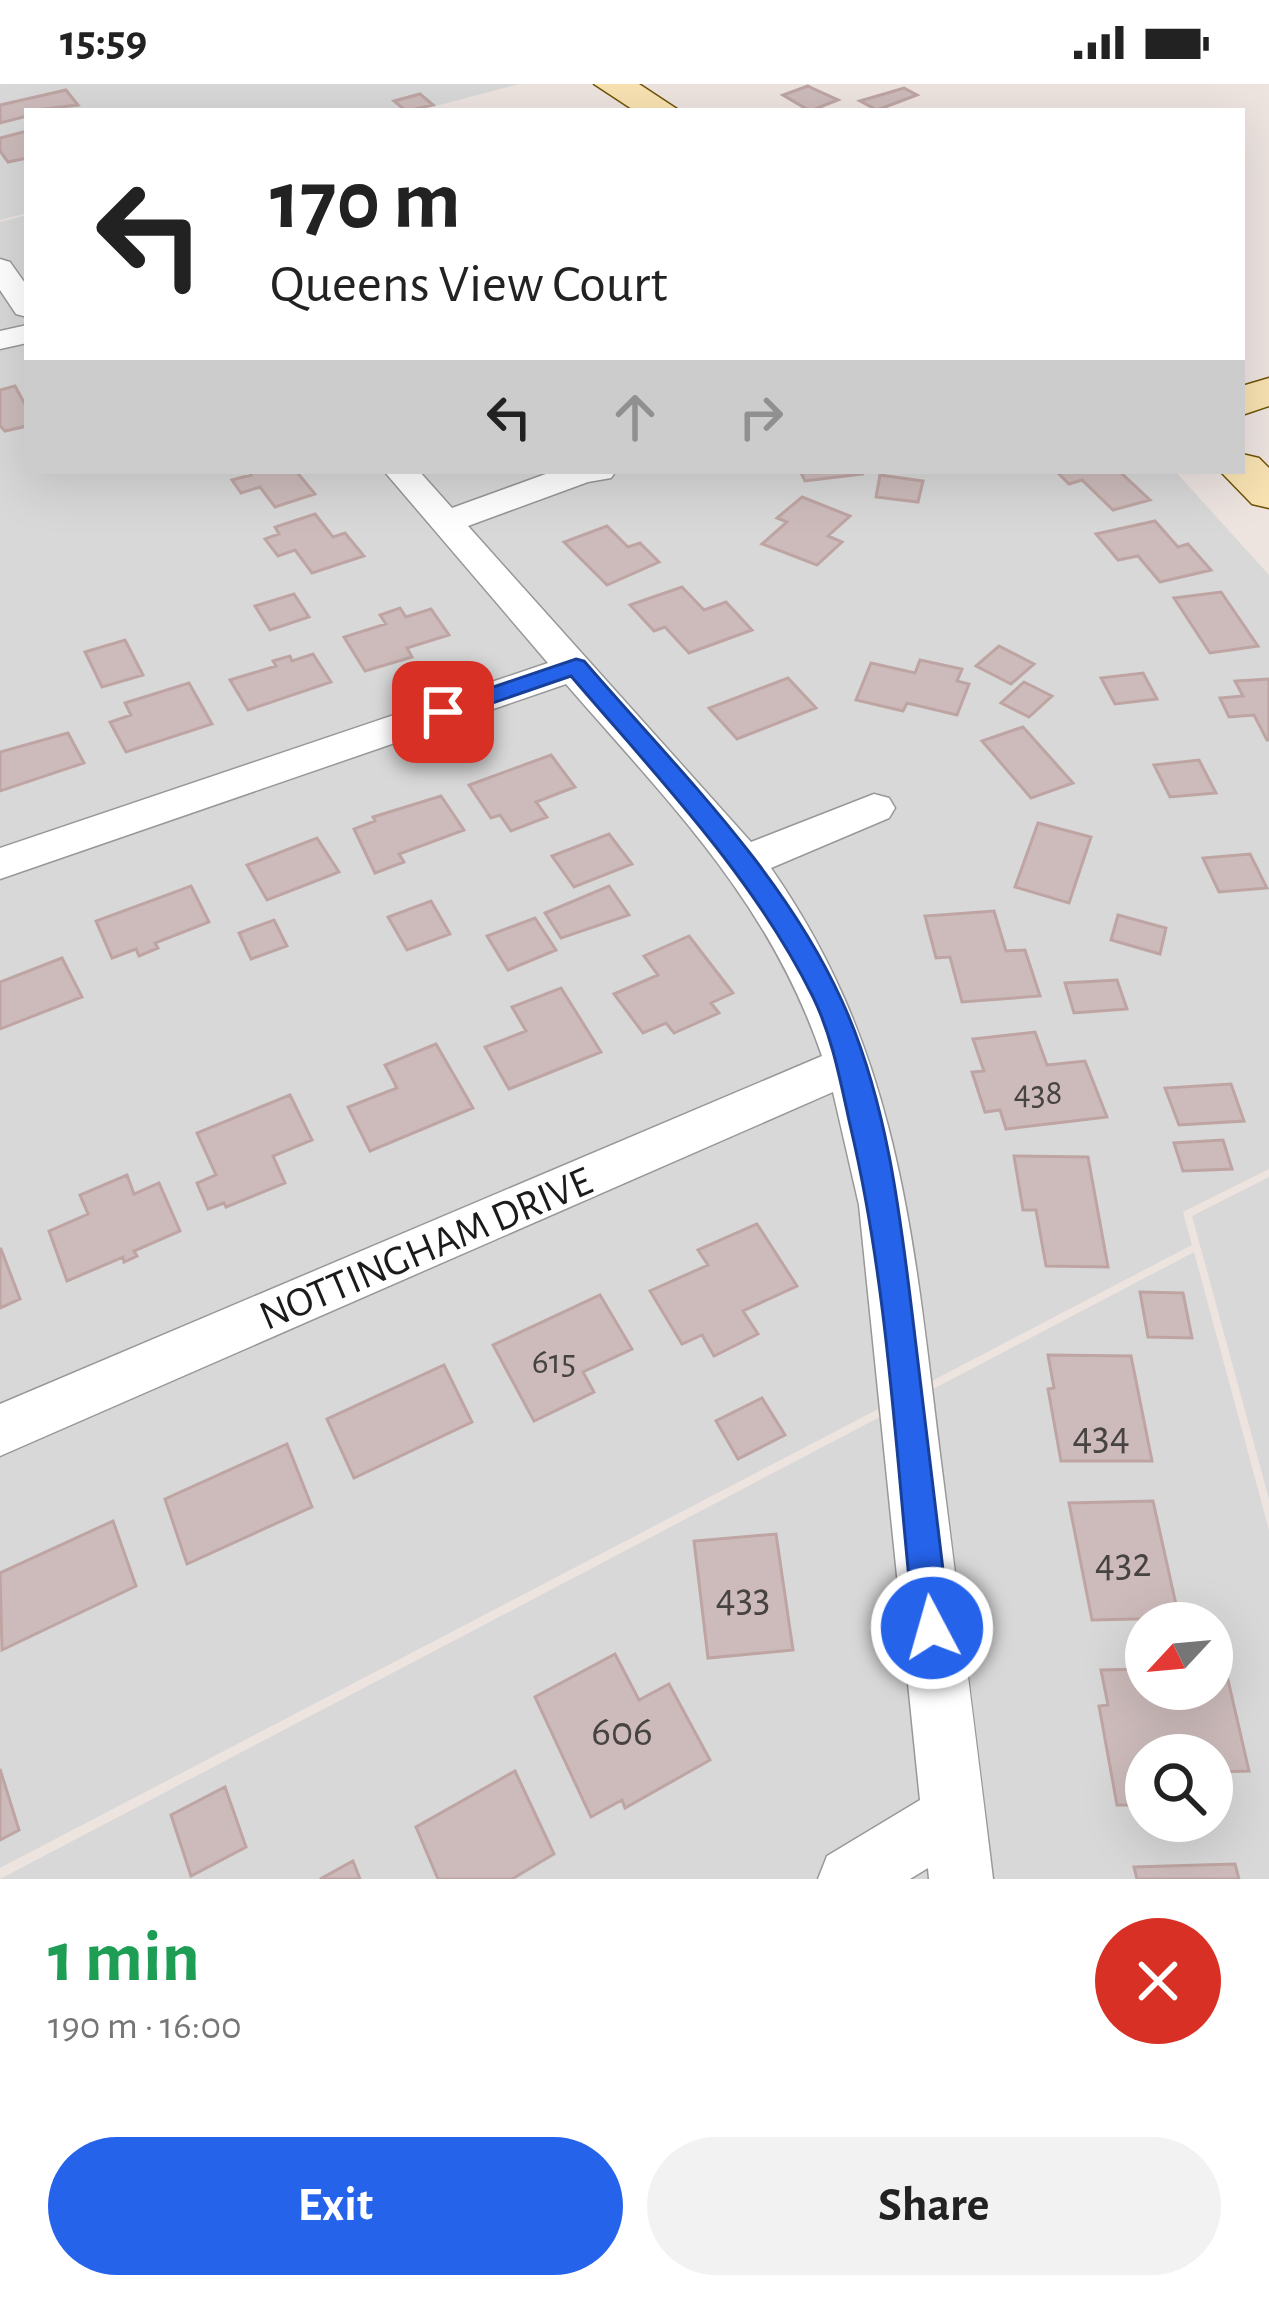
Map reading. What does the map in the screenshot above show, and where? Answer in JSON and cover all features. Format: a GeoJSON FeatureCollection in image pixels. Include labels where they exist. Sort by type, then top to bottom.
{"type":"FeatureCollection","features":[{"type":"Feature","properties":{"kind":"main road"},"geometry":{"type":"LineString","coordinates":[[612,84],[656,108]]}},
{"type":"Feature","properties":{"kind":"main road"},"geometry":{"type":"LineString","coordinates":[[1245,471],[1269,494]]}},
{"type":"Feature","properties":{"kind":"street"},"geometry":{"type":"LineString","coordinates":[[0,268],[24,304]]}},
{"type":"Feature","properties":{"kind":"street"},"geometry":{"type":"LineString","coordinates":[[404,474],[744,862],[830,1003],[884,1205],[961,1879]]}},
{"type":"Feature","properties":{"kind":"street"},"geometry":{"type":"LineString","coordinates":[[447,522],[578,474]]}},
{"type":"Feature","properties":{"kind":"street"},"geometry":{"type":"LineString","coordinates":[[0,864],[576,667]]}},
{"type":"Feature","properties":{"kind":"street"},"geometry":{"type":"LineString","coordinates":[[744,862],[874,808]]}},
{"type":"Feature","properties":{"kind":"street","name":"NOTTINGHAM DRIVE"},"geometry":{"type":"LineString","coordinates":[[0,1430],[850,1064]]}},
{"type":"Feature","properties":{"kind":"street"},"geometry":{"type":"LineString","coordinates":[[850,1879],[954,1816]]}},
{"type":"Feature","properties":{"kind":"shaded area"},"geometry":{"type":"Polygon","coordinates":[[[0,84],[519,84],[428,108],[24,108],[24,214],[0,220],[0,84]]]}},
{"type":"Feature","properties":{"kind":"shaded area"},"geometry":{"type":"Polygon","coordinates":[[[24,216],[24,474],[1178,474],[1269,575],[1269,1169],[1183,1212],[1192,1245],[0,1868],[0,222],[24,216]]]}},
{"type":"Feature","properties":{"kind":"shaded area"},"geometry":{"type":"Polygon","coordinates":[[[1269,1177],[1269,1499],[1192,1216],[1269,1177]]]}},
{"type":"Feature","properties":{"kind":"shaded area"},"geometry":{"type":"Polygon","coordinates":[[[1194,1252],[1269,1530],[1269,1879],[0,1879],[1194,1252]]]}},
{"type":"Feature","properties":{"kind":"building"},"geometry":{"type":"Polygon","coordinates":[[[808,86],[838,100],[805,108],[783,95],[808,86]]]}},
{"type":"Feature","properties":{"kind":"building"},"geometry":{"type":"Polygon","coordinates":[[[904,88],[917,95],[882,108],[860,101],[904,88]]]}},
{"type":"Feature","properties":{"kind":"building"},"geometry":{"type":"Polygon","coordinates":[[[66,90],[78,105],[24,108],[24,117],[0,123],[0,105],[66,90]]]}},
{"type":"Feature","properties":{"kind":"building"},"geometry":{"type":"Polygon","coordinates":[[[420,94],[433,105],[402,108],[394,101],[420,94]]]}},
{"type":"Feature","properties":{"kind":"building"},"geometry":{"type":"Polygon","coordinates":[[[24,132],[24,159],[8,162],[0,151],[0,138],[24,132]]]}},
{"type":"Feature","properties":{"kind":"building"},"geometry":{"type":"Polygon","coordinates":[[[15,386],[24,402],[24,427],[5,431],[0,426],[0,390],[15,386]]]}},
{"type":"Feature","properties":{"kind":"building"},"geometry":{"type":"Polygon","coordinates":[[[298,474],[315,494],[275,507],[260,487],[241,493],[232,480],[298,474]]]}},
{"type":"Feature","properties":{"kind":"building"},"geometry":{"type":"Polygon","coordinates":[[[802,474],[862,474],[805,481],[802,474]]]}},
{"type":"Feature","properties":{"kind":"building"},"geometry":{"type":"Polygon","coordinates":[[[1059,474],[1122,474],[1150,500],[1113,510],[1082,480],[1069,484],[1059,474]]]}},
{"type":"Feature","properties":{"kind":"building"},"geometry":{"type":"Polygon","coordinates":[[[880,475],[923,481],[918,502],[876,497],[880,475]]]}},
{"type":"Feature","properties":{"kind":"building"},"geometry":{"type":"Polygon","coordinates":[[[802,497],[850,516],[828,536],[842,542],[817,565],[762,544],[787,522],[777,518],[802,497]]]}},
{"type":"Feature","properties":{"kind":"building"},"geometry":{"type":"Polygon","coordinates":[[[315,514],[333,537],[345,533],[364,556],[312,573],[295,550],[278,556],[265,539],[279,534],[275,527],[315,514]]]}},
{"type":"Feature","properties":{"kind":"building"},"geometry":{"type":"Polygon","coordinates":[[[1155,521],[1178,547],[1188,544],[1211,570],[1160,582],[1138,556],[1118,560],[1096,534],[1155,521]]]}},
{"type":"Feature","properties":{"kind":"building"},"geometry":{"type":"Polygon","coordinates":[[[607,526],[628,547],[640,543],[659,562],[607,585],[564,542],[607,526]]]}},
{"type":"Feature","properties":{"kind":"building"},"geometry":{"type":"Polygon","coordinates":[[[682,587],[704,610],[726,602],[752,630],[689,653],[665,627],[654,631],[630,605],[682,587]]]}},
{"type":"Feature","properties":{"kind":"building"},"geometry":{"type":"Polygon","coordinates":[[[1221,592],[1258,646],[1210,653],[1174,598],[1221,592]]]}},
{"type":"Feature","properties":{"kind":"building"},"geometry":{"type":"Polygon","coordinates":[[[294,594],[309,617],[270,630],[255,606],[294,594]]]}},
{"type":"Feature","properties":{"kind":"building"},"geometry":{"type":"Polygon","coordinates":[[[400,608],[406,617],[431,609],[449,635],[407,648],[412,657],[365,671],[344,637],[386,624],[380,615],[400,608]]]}},
{"type":"Feature","properties":{"kind":"building"},"geometry":{"type":"Polygon","coordinates":[[[125,640],[143,675],[102,687],[85,652],[125,640]]]}},
{"type":"Feature","properties":{"kind":"building"},"geometry":{"type":"Polygon","coordinates":[[[999,646],[1034,664],[1011,684],[976,666],[999,646]]]}},
{"type":"Feature","properties":{"kind":"building"},"geometry":{"type":"Polygon","coordinates":[[[313,654],[331,682],[248,710],[230,680],[276,666],[273,661],[313,654]]]}},
{"type":"Feature","properties":{"kind":"building"},"geometry":{"type":"Polygon","coordinates":[[[920,660],[962,669],[957,681],[969,684],[957,715],[907,703],[903,711],[856,700],[871,663],[915,673],[920,660]]]}},
{"type":"Feature","properties":{"kind":"building"},"geometry":{"type":"Polygon","coordinates":[[[1143,673],[1157,699],[1115,704],[1101,678],[1143,673]]]}},
{"type":"Feature","properties":{"kind":"building"},"geometry":{"type":"Polygon","coordinates":[[[788,678],[816,708],[737,739],[709,708],[788,678]]]}},
{"type":"Feature","properties":{"kind":"building"},"geometry":{"type":"Polygon","coordinates":[[[1269,679],[1267,740],[1254,715],[1229,717],[1220,698],[1243,696],[1235,681],[1269,679]]]}},
{"type":"Feature","properties":{"kind":"building"},"geometry":{"type":"Polygon","coordinates":[[[1024,682],[1052,696],[1029,717],[1001,703],[1024,682]]]}},
{"type":"Feature","properties":{"kind":"building"},"geometry":{"type":"Polygon","coordinates":[[[189,683],[212,724],[126,752],[110,722],[131,715],[125,703],[189,683]]]}},
{"type":"Feature","properties":{"kind":"building"},"geometry":{"type":"Polygon","coordinates":[[[1023,727],[1073,783],[1031,798],[982,741],[1023,727]]]}},
{"type":"Feature","properties":{"kind":"building"},"geometry":{"type":"Polygon","coordinates":[[[68,733],[84,763],[0,791],[0,752],[68,733]]]}},
{"type":"Feature","properties":{"kind":"building"},"geometry":{"type":"Polygon","coordinates":[[[551,755],[575,787],[536,802],[547,817],[511,831],[500,815],[491,818],[469,785],[551,755]]]}},
{"type":"Feature","properties":{"kind":"building"},"geometry":{"type":"Polygon","coordinates":[[[1199,760],[1216,793],[1170,797],[1154,765],[1199,760]]]}},
{"type":"Feature","properties":{"kind":"building"},"geometry":{"type":"Polygon","coordinates":[[[441,796],[464,830],[399,854],[404,862],[375,873],[354,829],[375,821],[373,817],[441,796]]]}},
{"type":"Feature","properties":{"kind":"building"},"geometry":{"type":"Polygon","coordinates":[[[1038,823],[1091,837],[1069,903],[1015,887],[1038,823]]]}},
{"type":"Feature","properties":{"kind":"building"},"geometry":{"type":"Polygon","coordinates":[[[609,834],[632,864],[574,887],[552,856],[609,834]]]}},
{"type":"Feature","properties":{"kind":"building"},"geometry":{"type":"Polygon","coordinates":[[[317,838],[339,872],[267,900],[247,865],[317,838]]]}},
{"type":"Feature","properties":{"kind":"building"},"geometry":{"type":"Polygon","coordinates":[[[1250,854],[1267,888],[1219,892],[1203,858],[1250,854]]]}},
{"type":"Feature","properties":{"kind":"building"},"geometry":{"type":"Polygon","coordinates":[[[191,886],[209,922],[155,943],[158,948],[139,956],[136,949],[112,958],[96,921],[191,886]]]}},
{"type":"Feature","properties":{"kind":"building"},"geometry":{"type":"Polygon","coordinates":[[[609,886],[629,915],[561,938],[545,913],[609,886]]]}},
{"type":"Feature","properties":{"kind":"building"},"geometry":{"type":"Polygon","coordinates":[[[431,901],[450,934],[407,950],[388,917],[431,901]]]}},
{"type":"Feature","properties":{"kind":"building"},"geometry":{"type":"Polygon","coordinates":[[[994,911],[1006,951],[1025,950],[1040,996],[962,1002],[950,957],[936,958],[925,916],[994,911]]]}},
{"type":"Feature","properties":{"kind":"building"},"geometry":{"type":"Polygon","coordinates":[[[1118,915],[1166,928],[1160,954],[1111,940],[1118,915]]]}},
{"type":"Feature","properties":{"kind":"building"},"geometry":{"type":"Polygon","coordinates":[[[535,918],[556,950],[508,970],[487,936],[535,918]]]}},
{"type":"Feature","properties":{"kind":"building"},"geometry":{"type":"Polygon","coordinates":[[[274,920],[287,946],[251,959],[239,933],[274,920]]]}},
{"type":"Feature","properties":{"kind":"building"},"geometry":{"type":"Polygon","coordinates":[[[689,936],[733,993],[711,1003],[719,1013],[674,1033],[666,1023],[643,1033],[614,994],[658,975],[644,956],[689,936]]]}},
{"type":"Feature","properties":{"kind":"building"},"geometry":{"type":"Polygon","coordinates":[[[62,958],[82,997],[0,1029],[0,982],[62,958]]]}},
{"type":"Feature","properties":{"kind":"building"},"geometry":{"type":"Polygon","coordinates":[[[1117,980],[1127,1009],[1074,1013],[1065,983],[1117,980]]]}},
{"type":"Feature","properties":{"kind":"building"},"geometry":{"type":"Polygon","coordinates":[[[561,988],[601,1052],[509,1089],[485,1047],[526,1031],[512,1007],[561,988]]]}},
{"type":"Feature","properties":{"kind":"building"},"geometry":{"type":"Polygon","coordinates":[[[1035,1032],[1047,1065],[1085,1061],[1107,1117],[1006,1129],[1000,1110],[985,1112],[972,1072],[984,1071],[973,1039],[1035,1032]]]}},
{"type":"Feature","properties":{"kind":"building"},"geometry":{"type":"Polygon","coordinates":[[[436,1044],[473,1108],[370,1151],[348,1107],[397,1088],[385,1065],[436,1044]]]}},
{"type":"Feature","properties":{"kind":"building"},"geometry":{"type":"Polygon","coordinates":[[[1231,1084],[1244,1121],[1179,1125],[1165,1088],[1231,1084]]]}},
{"type":"Feature","properties":{"kind":"building"},"geometry":{"type":"Polygon","coordinates":[[[290,1095],[312,1140],[273,1156],[285,1183],[226,1207],[224,1203],[208,1209],[197,1183],[216,1175],[197,1133],[290,1095]]]}},
{"type":"Feature","properties":{"kind":"building"},"geometry":{"type":"Polygon","coordinates":[[[1223,1140],[1232,1169],[1183,1171],[1174,1143],[1223,1140]]]}},
{"type":"Feature","properties":{"kind":"building"},"geometry":{"type":"Polygon","coordinates":[[[1014,1156],[1088,1157],[1108,1267],[1046,1266],[1036,1210],[1023,1210],[1014,1156]]]}},
{"type":"Feature","properties":{"kind":"building"},"geometry":{"type":"Polygon","coordinates":[[[127,1175],[134,1194],[159,1183],[180,1231],[134,1251],[137,1256],[124,1262],[123,1257],[67,1281],[49,1231],[88,1214],[80,1195],[127,1175]]]}},
{"type":"Feature","properties":{"kind":"building"},"geometry":{"type":"Polygon","coordinates":[[[757,1224],[797,1286],[743,1311],[758,1334],[714,1356],[702,1335],[682,1344],[650,1291],[708,1265],[698,1250],[757,1224]]]}},
{"type":"Feature","properties":{"kind":"building"},"geometry":{"type":"Polygon","coordinates":[[[0,1249],[20,1299],[0,1308],[0,1249]]]}},
{"type":"Feature","properties":{"kind":"building"},"geometry":{"type":"Polygon","coordinates":[[[1140,1292],[1183,1293],[1192,1338],[1148,1337],[1140,1292]]]}},
{"type":"Feature","properties":{"kind":"building"},"geometry":{"type":"Polygon","coordinates":[[[600,1295],[632,1349],[583,1372],[594,1392],[534,1421],[493,1345],[600,1295]]]}},
{"type":"Feature","properties":{"kind":"building"},"geometry":{"type":"Polygon","coordinates":[[[1048,1355],[1131,1356],[1152,1461],[1061,1461],[1048,1389],[1054,1388],[1048,1355]]]}},
{"type":"Feature","properties":{"kind":"building"},"geometry":{"type":"Polygon","coordinates":[[[444,1365],[472,1422],[354,1478],[327,1419],[444,1365]]]}},
{"type":"Feature","properties":{"kind":"building"},"geometry":{"type":"Polygon","coordinates":[[[762,1398],[785,1435],[738,1459],[716,1421],[762,1398]]]}},
{"type":"Feature","properties":{"kind":"building"},"geometry":{"type":"Polygon","coordinates":[[[287,1444],[312,1507],[187,1564],[165,1499],[287,1444]]]}},
{"type":"Feature","properties":{"kind":"building"},"geometry":{"type":"Polygon","coordinates":[[[1153,1501],[1175,1602],[1125,1602],[1125,1619],[1092,1620],[1069,1503],[1153,1501]]]}},
{"type":"Feature","properties":{"kind":"building"},"geometry":{"type":"Polygon","coordinates":[[[113,1521],[136,1586],[2,1650],[0,1573],[113,1521]]]}},
{"type":"Feature","properties":{"kind":"building"},"geometry":{"type":"Polygon","coordinates":[[[776,1534],[793,1650],[708,1658],[694,1541],[776,1534]]]}},
{"type":"Feature","properties":{"kind":"building"},"geometry":{"type":"Polygon","coordinates":[[[615,1654],[639,1700],[669,1684],[710,1760],[625,1808],[622,1800],[591,1817],[535,1697],[615,1654]]]}},
{"type":"Feature","properties":{"kind":"building"},"geometry":{"type":"Polygon","coordinates":[[[1125,1669],[1125,1710],[1233,1710],[1233,1702],[1249,1771],[1233,1771],[1233,1734],[1125,1734],[1125,1805],[1117,1805],[1099,1706],[1108,1705],[1101,1670],[1125,1669]]]}},
{"type":"Feature","properties":{"kind":"building"},"geometry":{"type":"Polygon","coordinates":[[[0,1769],[19,1830],[0,1840],[0,1769]]]}},
{"type":"Feature","properties":{"kind":"building"},"geometry":{"type":"Polygon","coordinates":[[[515,1771],[554,1854],[512,1879],[438,1879],[416,1827],[515,1771]]]}},
{"type":"Feature","properties":{"kind":"building"},"geometry":{"type":"Polygon","coordinates":[[[225,1787],[246,1847],[191,1876],[171,1815],[225,1787]]]}},
{"type":"Feature","properties":{"kind":"building"},"geometry":{"type":"Polygon","coordinates":[[[353,1861],[360,1879],[320,1879],[353,1861]]]}},
{"type":"Feature","properties":{"kind":"building"},"geometry":{"type":"Polygon","coordinates":[[[1235,1864],[1239,1879],[1137,1879],[1134,1867],[1235,1864]]]}},
{"type":"Feature","properties":{"kind":"route"},"geometry":{"type":"LineString","coordinates":[[443,712],[576,667],[744,862],[776,907],[830,1003],[869,1132],[884,1205],[932,1628]]}}]}
